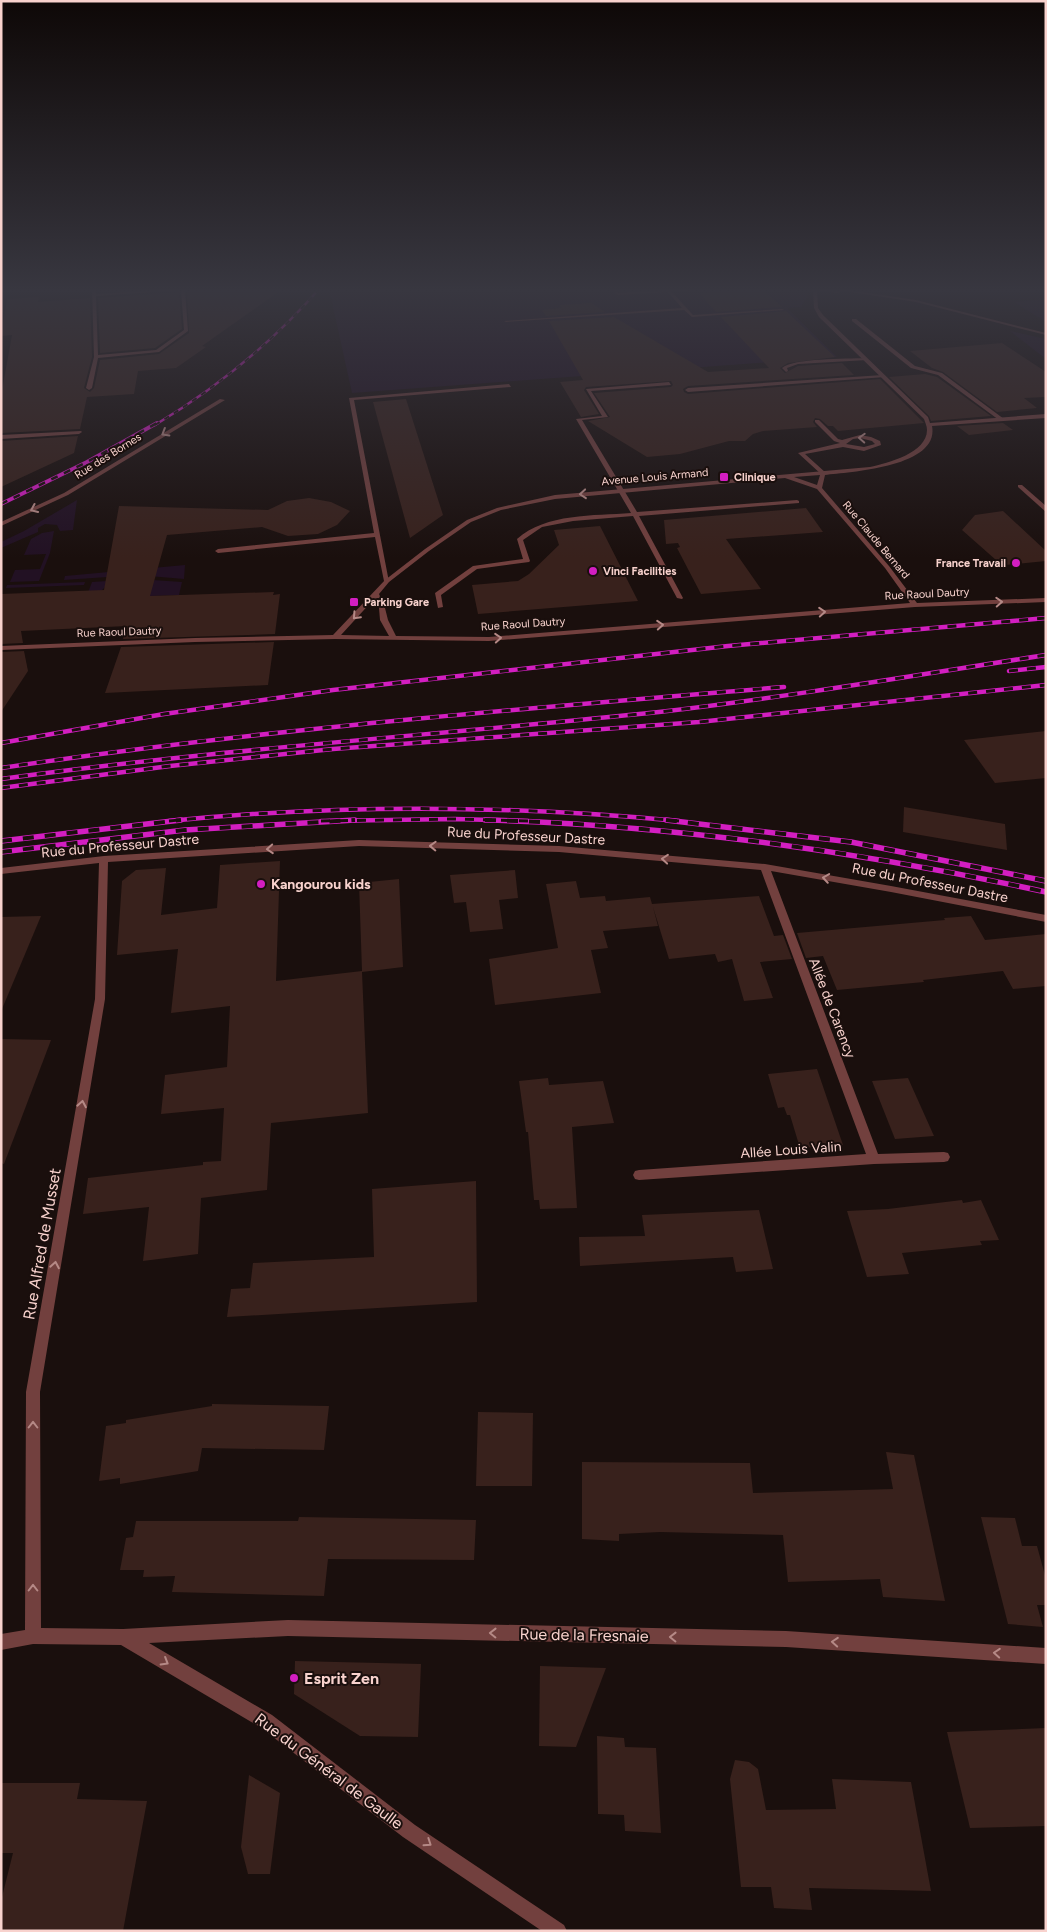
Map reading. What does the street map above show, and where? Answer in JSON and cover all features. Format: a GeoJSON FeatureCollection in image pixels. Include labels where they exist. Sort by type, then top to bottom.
{"type":"FeatureCollection","features":[{"type":"Feature","properties":{"kind":"street"},"geometry":{"type":"LineString","coordinates":[[89,388],[91,378]]}},
{"type":"Feature","properties":{"kind":"street"},"geometry":{"type":"LineString","coordinates":[[688,390],[853,378]]}},
{"type":"Feature","properties":{"kind":"street"},"geometry":{"type":"LineString","coordinates":[[885,378],[922,413],[930,425],[1046,416]]}},
{"type":"Feature","properties":{"kind":"street"},"geometry":{"type":"LineString","coordinates":[[946,378],[1001,419]]}},
{"type":"Feature","properties":{"kind":"street"},"geometry":{"type":"LineString","coordinates":[[669,384],[588,390],[605,417],[579,419],[635,514],[680,598]]}},
{"type":"Feature","properties":{"kind":"street"},"geometry":{"type":"LineString","coordinates":[[387,582],[351,399],[509,386]]}},
{"type":"Feature","properties":{"kind":"street","name":"Rue des Bornes"},"geometry":{"type":"LineString","coordinates":[[1,524],[66,494],[222,400]]}},
{"type":"Feature","properties":{"kind":"street"},"geometry":{"type":"LineString","coordinates":[[784,476],[819,488],[823,474],[801,453],[843,443],[860,436],[878,442],[878,445],[873,448],[843,443],[836,440],[817,421]]}},
{"type":"Feature","properties":{"kind":"street","name":"Avenue Louis Armand"},"geometry":{"type":"LineString","coordinates":[[335,637],[376,596],[387,582],[427,550],[469,521],[499,509],[555,497],[823,474],[870,468],[909,457],[917,452],[928,438],[930,425]]}},
{"type":"Feature","properties":{"kind":"street"},"geometry":{"type":"LineString","coordinates":[[1,437],[79,432]]}},
{"type":"Feature","properties":{"kind":"street"},"geometry":{"type":"LineString","coordinates":[[1020,486],[1046,510]]}},
{"type":"Feature","properties":{"kind":"street","name":"Rue Claude Bernard"},"geometry":{"type":"LineString","coordinates":[[819,488],[887,568],[915,605]]}},
{"type":"Feature","properties":{"kind":"street"},"geometry":{"type":"LineString","coordinates":[[440,608],[437,594],[476,568],[527,561],[520,539],[540,526],[573,519],[797,502]]}},
{"type":"Feature","properties":{"kind":"street"},"geometry":{"type":"LineString","coordinates":[[218,551],[378,535]]}},
{"type":"Feature","properties":{"kind":"street"},"geometry":{"type":"LineString","coordinates":[[376,596],[382,608],[384,620],[394,638]]}},
{"type":"Feature","properties":{"kind":"street","name":"Rue Raoul Dautry"},"geometry":{"type":"LineString","coordinates":[[1,648],[195,640],[335,637],[489,638],[915,605],[1046,600]]}},
{"type":"Feature","properties":{"kind":"street","name":"Rue du Professeur Dastre"},"geometry":{"type":"LineString","coordinates":[[1,871],[104,859],[359,843],[559,849],[765,868],[891,888],[1046,919]]}},
{"type":"Feature","properties":{"kind":"street","name":"Rue Alfred de Musset"},"geometry":{"type":"LineString","coordinates":[[33,1636],[33,1392],[100,999],[104,859]]}},
{"type":"Feature","properties":{"kind":"street","name":"Allée de Carency"},"geometry":{"type":"LineString","coordinates":[[765,868],[874,1159]]}},
{"type":"Feature","properties":{"kind":"street","name":"Allée Louis Valin"},"geometry":{"type":"LineString","coordinates":[[640,1175],[874,1159],[944,1157]]}},
{"type":"Feature","properties":{"kind":"street","name":"Rue de la Fresnaie"},"geometry":{"type":"LineString","coordinates":[[123,1637],[288,1628],[786,1639],[1046,1656]]}},
{"type":"Feature","properties":{"kind":"street"},"geometry":{"type":"LineString","coordinates":[[1,1642],[33,1636],[123,1637]]}},
{"type":"Feature","properties":{"kind":"street","name":"Rue du Général de Gaulle"},"geometry":{"type":"LineString","coordinates":[[123,1637],[266,1722],[409,1831],[558,1931]]}},
{"type":"Feature","properties":{"kind":"shaded area"},"geometry":{"type":"Polygon","coordinates":[[[349,378],[552,378],[352,393],[349,378]]]}},
{"type":"Feature","properties":{"kind":"shaded area"},"geometry":{"type":"Polygon","coordinates":[[[77,500],[73,530],[60,531],[57,525],[45,524],[38,528],[38,532],[1,548],[1,542],[77,500]]]}},
{"type":"Feature","properties":{"kind":"shaded area"},"geometry":{"type":"Polygon","coordinates":[[[54,531],[50,553],[39,581],[10,582],[15,570],[40,569],[46,554],[24,555],[31,539],[42,533],[54,531]]]}},
{"type":"Feature","properties":{"kind":"shaded area"},"geometry":{"type":"Polygon","coordinates":[[[185,565],[184,579],[137,575],[64,580],[65,576],[185,565]]]}},
{"type":"Feature","properties":{"kind":"shaded area"},"geometry":{"type":"Polygon","coordinates":[[[138,579],[182,582],[179,595],[150,596],[106,586],[96,596],[86,598],[92,582],[138,579]]]}},
{"type":"Feature","properties":{"kind":"shaded area"},"geometry":{"type":"Polygon","coordinates":[[[85,582],[84,585],[6,588],[7,585],[85,582]]]}},
{"type":"Feature","properties":{"kind":"building"},"geometry":{"type":"Polygon","coordinates":[[[4,378],[87,378],[84,388],[90,392],[94,388],[96,378],[137,378],[134,394],[87,397],[80,429],[1,433],[1,396],[4,378]]]}},
{"type":"Feature","properties":{"kind":"building"},"geometry":{"type":"Polygon","coordinates":[[[582,378],[806,378],[688,386],[683,389],[688,394],[880,379],[924,423],[838,431],[833,426],[828,426],[820,419],[815,418],[813,422],[817,427],[763,431],[753,434],[745,441],[729,441],[680,454],[647,457],[588,421],[610,417],[594,393],[671,387],[673,385],[671,381],[586,387],[584,390],[599,414],[581,417],[560,382],[583,380],[582,378]]]}},
{"type":"Feature","properties":{"kind":"building"},"geometry":{"type":"Polygon","coordinates":[[[890,378],[939,378],[991,416],[931,421],[929,416],[890,378]]]}},
{"type":"Feature","properties":{"kind":"building"},"geometry":{"type":"Polygon","coordinates":[[[951,378],[1046,378],[1046,397],[1024,398],[1037,408],[997,412],[951,378]]]}},
{"type":"Feature","properties":{"kind":"building"},"geometry":{"type":"Polygon","coordinates":[[[406,399],[443,515],[410,538],[373,402],[406,399]]]}},
{"type":"Feature","properties":{"kind":"building"},"geometry":{"type":"Polygon","coordinates":[[[1003,423],[1013,430],[969,435],[957,426],[1003,423]]]}},
{"type":"Feature","properties":{"kind":"building"},"geometry":{"type":"Polygon","coordinates":[[[78,436],[74,453],[1,487],[1,441],[78,436]]]}},
{"type":"Feature","properties":{"kind":"building"},"geometry":{"type":"Polygon","coordinates":[[[309,498],[331,502],[350,511],[337,525],[318,534],[288,536],[262,527],[167,535],[150,596],[274,592],[273,595],[280,594],[275,634],[123,639],[127,626],[21,631],[23,643],[1,644],[1,594],[104,590],[119,506],[268,510],[287,501],[309,498]]]}},
{"type":"Feature","properties":{"kind":"building"},"geometry":{"type":"Polygon","coordinates":[[[806,508],[823,532],[726,539],[761,589],[701,594],[677,548],[680,547],[678,543],[666,544],[664,520],[806,508]]]}},
{"type":"Feature","properties":{"kind":"building"},"geometry":{"type":"Polygon","coordinates":[[[1003,511],[1046,551],[1046,561],[1005,565],[1000,560],[996,560],[962,530],[975,515],[1003,511]]]}},
{"type":"Feature","properties":{"kind":"building","name":"Vinci Facilities"},"geometry":{"type":"Polygon","coordinates":[[[600,526],[638,601],[478,614],[472,585],[518,581],[529,574],[559,545],[554,530],[600,526]]]}},
{"type":"Feature","properties":{"kind":"building"},"geometry":{"type":"Polygon","coordinates":[[[274,642],[268,685],[105,693],[121,647],[274,642]]]}},
{"type":"Feature","properties":{"kind":"building"},"geometry":{"type":"Polygon","coordinates":[[[24,651],[28,671],[1,712],[1,652],[24,651]]]}},
{"type":"Feature","properties":{"kind":"building"},"geometry":{"type":"Polygon","coordinates":[[[1046,731],[1046,778],[995,783],[964,740],[1046,731]]]}},
{"type":"Feature","properties":{"kind":"building"},"geometry":{"type":"Polygon","coordinates":[[[904,807],[1005,824],[1007,850],[903,832],[904,807]]]}},
{"type":"Feature","properties":{"kind":"building"},"geometry":{"type":"Polygon","coordinates":[[[280,861],[276,981],[362,971],[359,883],[399,879],[403,967],[362,972],[368,1113],[271,1123],[267,1190],[201,1198],[198,1254],[143,1261],[149,1207],[83,1214],[88,1178],[203,1165],[203,1162],[221,1161],[224,1108],[161,1114],[165,1075],[227,1067],[230,1006],[171,1013],[178,949],[117,955],[122,881],[136,870],[166,868],[161,915],[217,908],[220,865],[280,861]]]}},
{"type":"Feature","properties":{"kind":"building"},"geometry":{"type":"Polygon","coordinates":[[[515,870],[518,898],[499,900],[503,929],[470,932],[466,902],[454,903],[450,875],[515,870]]]}},
{"type":"Feature","properties":{"kind":"building"},"geometry":{"type":"Polygon","coordinates":[[[576,881],[580,898],[605,896],[606,901],[650,897],[652,904],[759,896],[774,936],[783,935],[792,959],[760,962],[773,998],[744,1001],[732,959],[718,962],[715,954],[669,959],[653,907],[658,926],[603,931],[608,948],[591,950],[601,993],[495,1005],[489,959],[558,948],[546,884],[576,881]]]}},
{"type":"Feature","properties":{"kind":"building"},"geometry":{"type":"Polygon","coordinates":[[[41,916],[2,1009],[1,1009],[1,917],[41,916]]]}},
{"type":"Feature","properties":{"kind":"building"},"geometry":{"type":"Polygon","coordinates":[[[971,916],[985,940],[1046,934],[1046,986],[1013,989],[1003,971],[923,980],[924,982],[837,990],[823,956],[806,958],[797,933],[945,920],[944,918],[971,916]]]}},
{"type":"Feature","properties":{"kind":"building"},"geometry":{"type":"Polygon","coordinates":[[[1,1039],[51,1040],[4,1164],[1,1163],[1,1039]]]}},
{"type":"Feature","properties":{"kind":"building"},"geometry":{"type":"Polygon","coordinates":[[[817,1069],[843,1145],[800,1148],[790,1115],[787,1115],[784,1107],[778,1108],[768,1074],[817,1069]]]}},
{"type":"Feature","properties":{"kind":"building"},"geometry":{"type":"Polygon","coordinates":[[[548,1078],[549,1085],[603,1081],[614,1123],[572,1127],[577,1208],[540,1209],[539,1200],[534,1200],[528,1132],[526,1132],[519,1081],[548,1078]]]}},
{"type":"Feature","properties":{"kind":"building"},"geometry":{"type":"Polygon","coordinates":[[[908,1078],[934,1136],[895,1139],[872,1081],[908,1078]]]}},
{"type":"Feature","properties":{"kind":"building"},"geometry":{"type":"Polygon","coordinates":[[[476,1181],[477,1302],[227,1317],[231,1289],[250,1288],[253,1263],[374,1257],[372,1189],[476,1181]]]}},
{"type":"Feature","properties":{"kind":"building"},"geometry":{"type":"Polygon","coordinates":[[[962,1200],[963,1203],[981,1200],[999,1240],[980,1241],[982,1245],[902,1253],[909,1274],[867,1277],[847,1211],[888,1209],[962,1200]]]}},
{"type":"Feature","properties":{"kind":"building"},"geometry":{"type":"Polygon","coordinates":[[[759,1210],[773,1269],[736,1272],[733,1257],[580,1266],[579,1237],[645,1236],[642,1215],[759,1210]]]}},
{"type":"Feature","properties":{"kind":"building"},"geometry":{"type":"Polygon","coordinates":[[[212,1404],[329,1406],[324,1450],[202,1448],[198,1471],[120,1484],[120,1478],[99,1481],[106,1426],[126,1423],[126,1420],[212,1406],[212,1404]]]}},
{"type":"Feature","properties":{"kind":"building"},"geometry":{"type":"Polygon","coordinates":[[[478,1412],[533,1413],[532,1486],[476,1486],[478,1412]]]}},
{"type":"Feature","properties":{"kind":"building"},"geometry":{"type":"Polygon","coordinates":[[[886,1452],[914,1455],[945,1601],[883,1597],[880,1579],[788,1582],[783,1535],[660,1532],[619,1534],[619,1541],[582,1539],[582,1462],[750,1463],[753,1493],[893,1489],[886,1452]]]}},
{"type":"Feature","properties":{"kind":"building"},"geometry":{"type":"Polygon","coordinates":[[[299,1517],[476,1520],[474,1560],[328,1559],[324,1596],[172,1592],[175,1576],[143,1577],[144,1570],[120,1570],[126,1538],[133,1537],[136,1521],[298,1521],[299,1517]]]}},
{"type":"Feature","properties":{"kind":"building"},"geometry":{"type":"Polygon","coordinates":[[[981,1517],[1015,1518],[1022,1546],[1037,1546],[1046,1579],[1046,1605],[1037,1605],[1043,1627],[1008,1624],[981,1517]]]}},
{"type":"Feature","properties":{"kind":"building"},"geometry":{"type":"Polygon","coordinates":[[[295,1661],[421,1664],[418,1737],[360,1736],[294,1694],[295,1661]]]}},
{"type":"Feature","properties":{"kind":"building"},"geometry":{"type":"Polygon","coordinates":[[[540,1666],[606,1668],[576,1747],[539,1746],[540,1666]]]}},
{"type":"Feature","properties":{"kind":"building"},"geometry":{"type":"Polygon","coordinates":[[[1046,1728],[1046,1826],[970,1828],[947,1732],[1046,1728]]]}},
{"type":"Feature","properties":{"kind":"building"},"geometry":{"type":"Polygon","coordinates":[[[597,1736],[624,1738],[625,1747],[656,1748],[661,1833],[625,1831],[624,1815],[598,1814],[597,1736]]]}},
{"type":"Feature","properties":{"kind":"building"},"geometry":{"type":"Polygon","coordinates":[[[735,1760],[749,1762],[758,1769],[766,1810],[836,1809],[832,1779],[911,1782],[931,1891],[809,1888],[812,1910],[774,1908],[771,1887],[741,1887],[730,1779],[735,1760]]]}},
{"type":"Feature","properties":{"kind":"building"},"geometry":{"type":"Polygon","coordinates":[[[249,1775],[280,1793],[270,1874],[248,1874],[241,1847],[249,1775]]]}},
{"type":"Feature","properties":{"kind":"building"},"geometry":{"type":"Polygon","coordinates":[[[1,1783],[80,1783],[77,1799],[147,1801],[123,1931],[1,1931],[1,1901],[13,1853],[1,1853],[1,1783]]]}},
{"type":"Feature","properties":{"kind":"railway"},"geometry":{"type":"LineString","coordinates":[[155,425],[223,378]]}},
{"type":"Feature","properties":{"kind":"railway"},"geometry":{"type":"LineString","coordinates":[[1,504],[87,462],[157,423]]}},
{"type":"Feature","properties":{"kind":"railway"},"geometry":{"type":"LineString","coordinates":[[1,743],[164,714],[333,690],[728,646],[1046,618]]}},
{"type":"Feature","properties":{"kind":"railway"},"geometry":{"type":"LineString","coordinates":[[1,779],[165,759],[659,712],[804,693],[1046,655]]}},
{"type":"Feature","properties":{"kind":"railway"},"geometry":{"type":"LineString","coordinates":[[1009,671],[1046,667]]}},
{"type":"Feature","properties":{"kind":"railway"},"geometry":{"type":"LineString","coordinates":[[1,788],[170,766],[333,749],[699,722],[1046,685]]}},
{"type":"Feature","properties":{"kind":"railway"},"geometry":{"type":"LineString","coordinates":[[1,768],[99,754],[294,731],[784,687]]}},
{"type":"Feature","properties":{"kind":"railway"},"geometry":{"type":"LineString","coordinates":[[169,821],[233,815],[360,809],[488,809],[679,821]]}},
{"type":"Feature","properties":{"kind":"railway"},"geometry":{"type":"LineString","coordinates":[[344,821],[455,819],[528,821]]}},
{"type":"Feature","properties":{"kind":"railway"},"geometry":{"type":"LineString","coordinates":[[1,841],[181,820]]}},
{"type":"Feature","properties":{"kind":"railway"},"geometry":{"type":"LineString","coordinates":[[344,821],[355,820]]}},
{"type":"Feature","properties":{"kind":"railway"},"geometry":{"type":"LineString","coordinates":[[485,820],[556,823],[697,834],[837,853],[1046,892]]}},
{"type":"Feature","properties":{"kind":"railway"},"geometry":{"type":"LineString","coordinates":[[666,820],[851,842],[1046,881]]}},
{"type":"Feature","properties":{"kind":"railway"},"geometry":{"type":"LineString","coordinates":[[321,821],[344,821]]}},
{"type":"Feature","properties":{"kind":"railway"},"geometry":{"type":"LineString","coordinates":[[1,852],[185,830],[344,821]]}},
{"type":"Feature","properties":{"kind":"place","name":"Clinique"},"geometry":{"type":"Point","coordinates":[724,477]}},
{"type":"Feature","properties":{"kind":"place","name":"France Travail"},"geometry":{"type":"Point","coordinates":[1016,563]}},
{"type":"Feature","properties":{"kind":"place","name":"Vinci Facilities"},"geometry":{"type":"Point","coordinates":[593,571]}},
{"type":"Feature","properties":{"kind":"place","name":"Parking Gare"},"geometry":{"type":"Point","coordinates":[354,602]}},
{"type":"Feature","properties":{"kind":"place","name":"Kangourou kids"},"geometry":{"type":"Point","coordinates":[261,884]}},
{"type":"Feature","properties":{"kind":"place","name":"Esprit Zen"},"geometry":{"type":"Point","coordinates":[294,1678]}}]}
